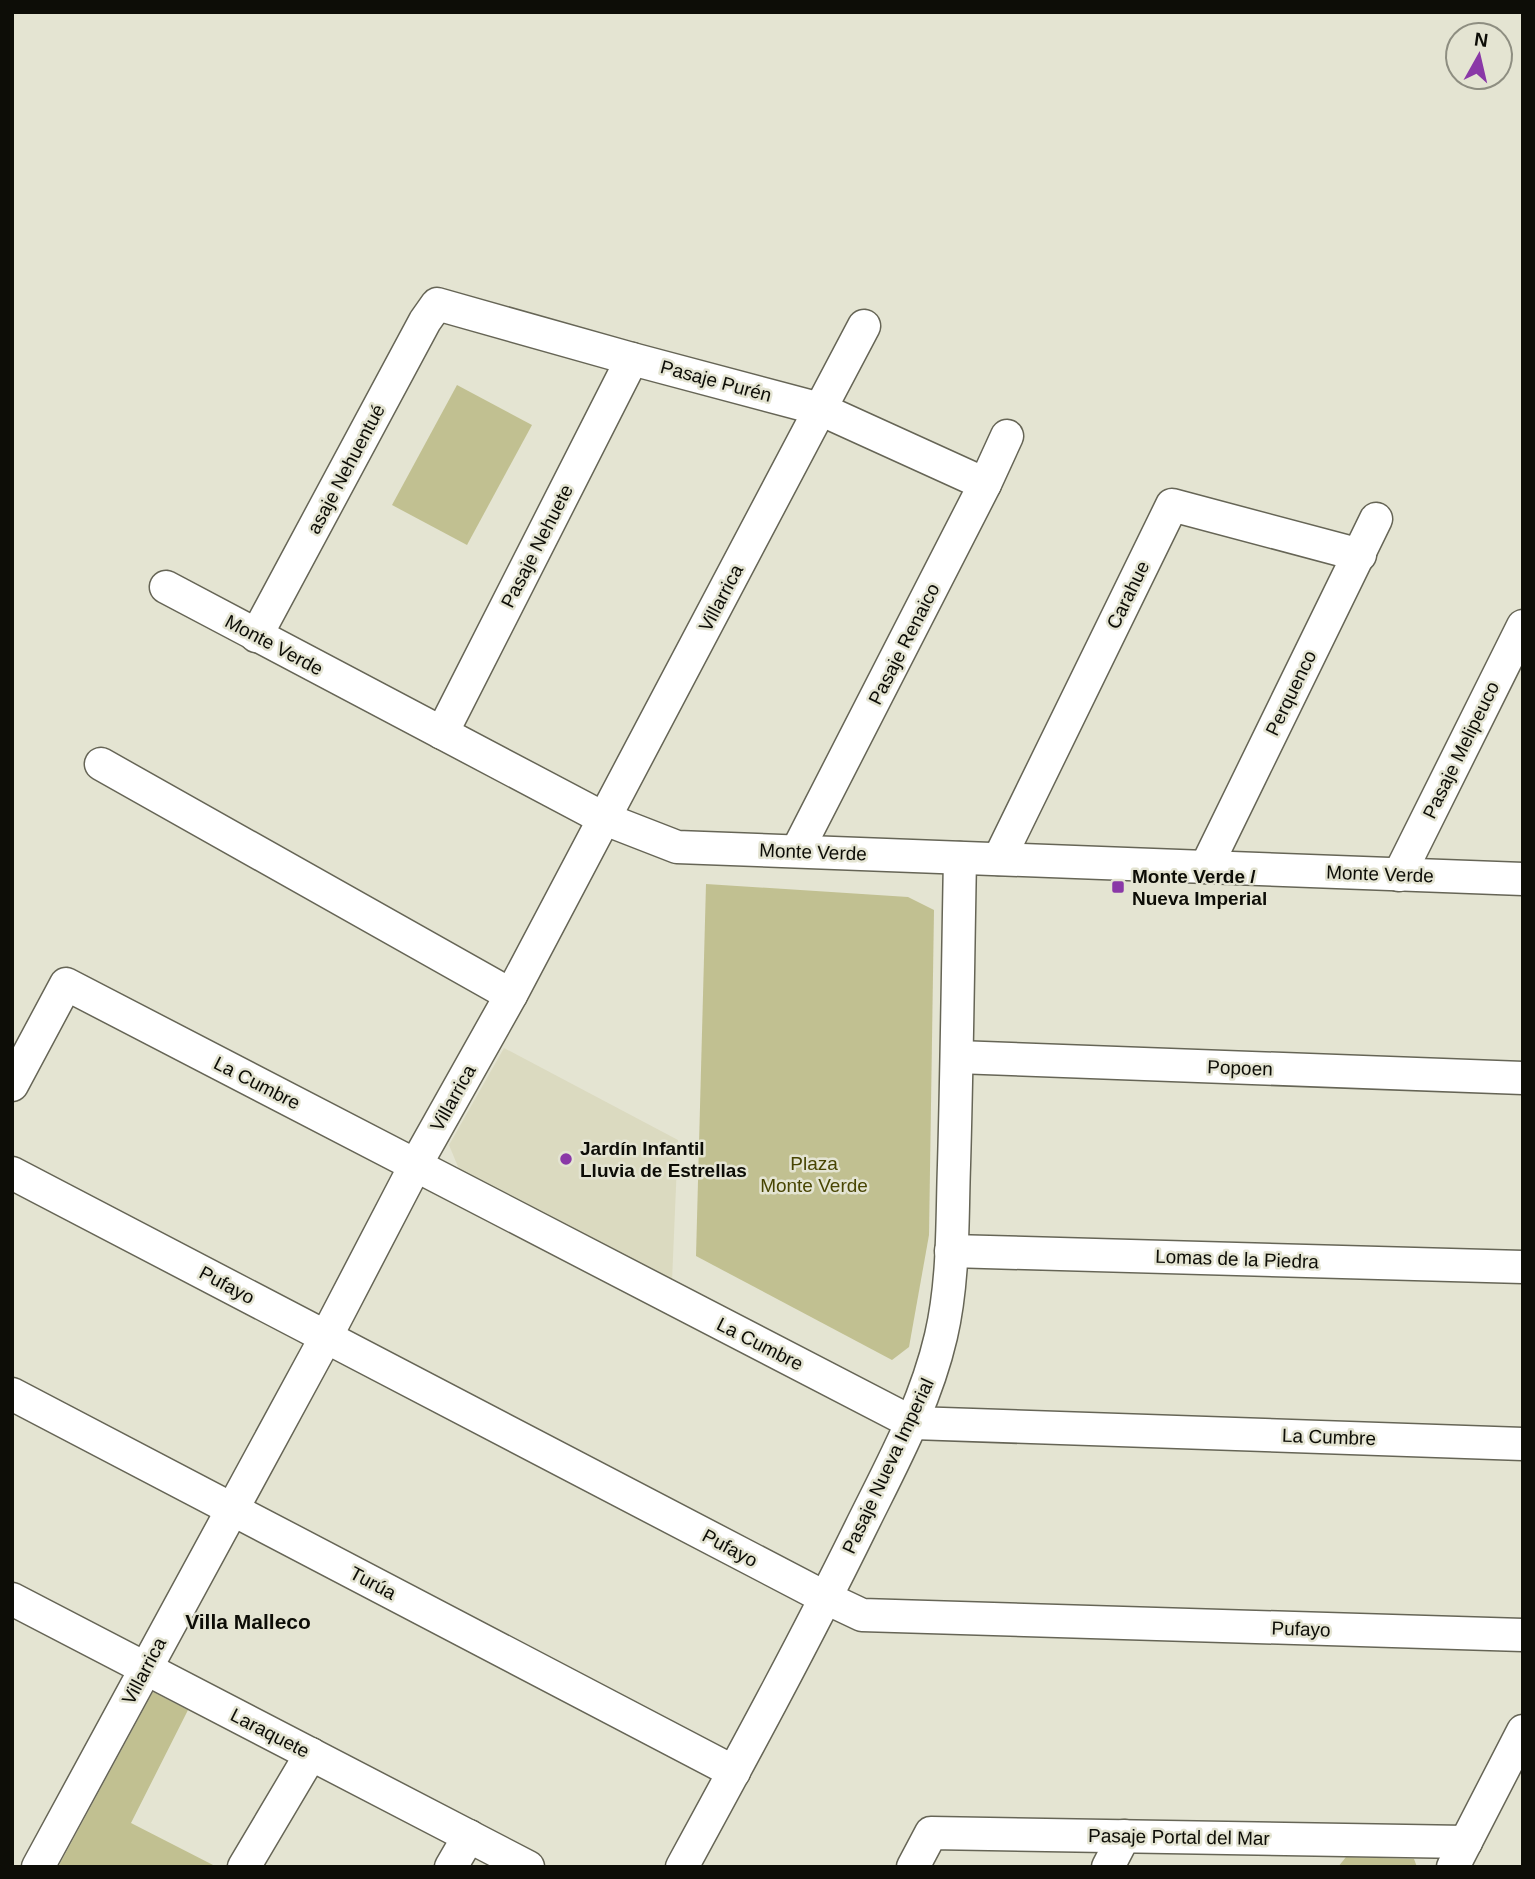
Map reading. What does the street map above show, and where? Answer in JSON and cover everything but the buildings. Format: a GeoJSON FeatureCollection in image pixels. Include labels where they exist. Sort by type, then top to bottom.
{"type":"FeatureCollection","features":[{"type":"Feature","properties":{"kind":"street","name":"Pasaje Purén"},"geometry":{"type":"LineString","coordinates":[[437,304],[820,409],[985,484]]}},
{"type":"Feature","properties":{"kind":"street","name":"asaje Nehuentué"},"geometry":{"type":"LineString","coordinates":[[256,636],[425,321],[437,304]]}},
{"type":"Feature","properties":{"kind":"street","name":"Villarrica"},"geometry":{"type":"LineString","coordinates":[[38,1867],[326,1337],[415,1166],[511,995],[864,326]]}},
{"type":"Feature","properties":{"kind":"street","name":"Pasaje Nehuete"},"geometry":{"type":"LineString","coordinates":[[442,733],[632,359]]}},
{"type":"Feature","properties":{"kind":"street","name":"Pasaje Renaico"},"geometry":{"type":"LineString","coordinates":[[797,851],[1007,436]]}},
{"type":"Feature","properties":{"kind":"street","name":"Carahue"},"geometry":{"type":"LineString","coordinates":[[999,859],[1172,505],[1360,555]]}},
{"type":"Feature","properties":{"kind":"street","name":"Perquenco"},"geometry":{"type":"LineString","coordinates":[[1206,867],[1376,519]]}},
{"type":"Feature","properties":{"kind":"street","name":"Monte Verde"},"geometry":{"type":"LineString","coordinates":[[166,587],[605,819],[677,847],[1523,879]]}},
{"type":"Feature","properties":{"kind":"street","name":"Pasaje Melipeuco"},"geometry":{"type":"LineString","coordinates":[[1399,875],[1523,626]]}},
{"type":"Feature","properties":{"kind":"street"},"geometry":{"type":"LineString","coordinates":[[101,764],[511,995]]}},
{"type":"Feature","properties":{"kind":"street","name":"Pasaje Nueva Imperial"},"geometry":{"type":"LineString","coordinates":[[682,1867],[826,1598],[913,1423],[930,1379],[942,1334],[951,1251],[960,858]]}},
{"type":"Feature","properties":{"kind":"street","name":"La Cumbre"},"geometry":{"type":"LineString","coordinates":[[12,1085],[66,984],[913,1423],[1523,1444]]}},
{"type":"Feature","properties":{"kind":"street","name":"Popoen"},"geometry":{"type":"LineString","coordinates":[[957,1057],[1523,1078]]}},
{"type":"Feature","properties":{"kind":"street","name":"Pufayo"},"geometry":{"type":"LineString","coordinates":[[12,1173],[862,1615],[1523,1635]]}},
{"type":"Feature","properties":{"kind":"street","name":"Lomas de la Piedra"},"geometry":{"type":"LineString","coordinates":[[951,1251],[1523,1267]]}},
{"type":"Feature","properties":{"kind":"street","name":"Turúa"},"geometry":{"type":"LineString","coordinates":[[12,1394],[734,1772]]}},
{"type":"Feature","properties":{"kind":"street","name":"Laraquete"},"geometry":{"type":"LineString","coordinates":[[12,1599],[528,1867]]}},
{"type":"Feature","properties":{"kind":"street"},"geometry":{"type":"LineString","coordinates":[[1459,1854],[1523,1731]]}},
{"type":"Feature","properties":{"kind":"street"},"geometry":{"type":"LineString","coordinates":[[244,1867],[311,1754]]}},
{"type":"Feature","properties":{"kind":"street","name":"Pasaje Portal del Mar"},"geometry":{"type":"LineString","coordinates":[[913,1867],[930,1833],[1124,1836],[1323,1853],[1459,1854]]}},
{"type":"Feature","properties":{"kind":"street"},"geometry":{"type":"LineString","coordinates":[[450,1867],[469,1836]]}},
{"type":"Feature","properties":{"kind":"street"},"geometry":{"type":"LineString","coordinates":[[1108,1867],[1124,1836]]}},
{"type":"Feature","properties":{"kind":"shaded area","name":"Jardín Infantil Lluvia de Estrellas"},"geometry":{"type":"Polygon","coordinates":[[[504,1048],[678,1140],[672,1281],[461,1174],[449,1145],[504,1048]]]}},
{"type":"Feature","properties":{"kind":"green space"},"geometry":{"type":"Polygon","coordinates":[[[457,385],[532,425],[467,545],[392,505],[457,385]]]}},
{"type":"Feature","properties":{"kind":"green space","name":"Plaza Monte Verde"},"geometry":{"type":"Polygon","coordinates":[[[706,884],[908,897],[934,910],[929,1235],[909,1347],[892,1360],[696,1256],[706,884]]]}},
{"type":"Feature","properties":{"kind":"green space"},"geometry":{"type":"Polygon","coordinates":[[[153,1692],[188,1710],[131,1823],[217,1867],[58,1867],[153,1692]]]}},
{"type":"Feature","properties":{"kind":"green space"},"geometry":{"type":"Polygon","coordinates":[[[1346,1857],[1414,1859],[1417,1867],[1338,1867],[1346,1857]]]}},
{"type":"Feature","properties":{"kind":"place","name":"Monte Verde / Nueva Imperial"},"geometry":{"type":"Point","coordinates":[1118,887]}},
{"type":"Feature","properties":{"kind":"place","name":"Jardín Infantil Lluvia de Estrellas"},"geometry":{"type":"Point","coordinates":[566,1159]}},
{"type":"Feature","properties":{"kind":"district","name":"Villa Malleco"},"geometry":{"type":"Point","coordinates":[248,1621]}}]}
